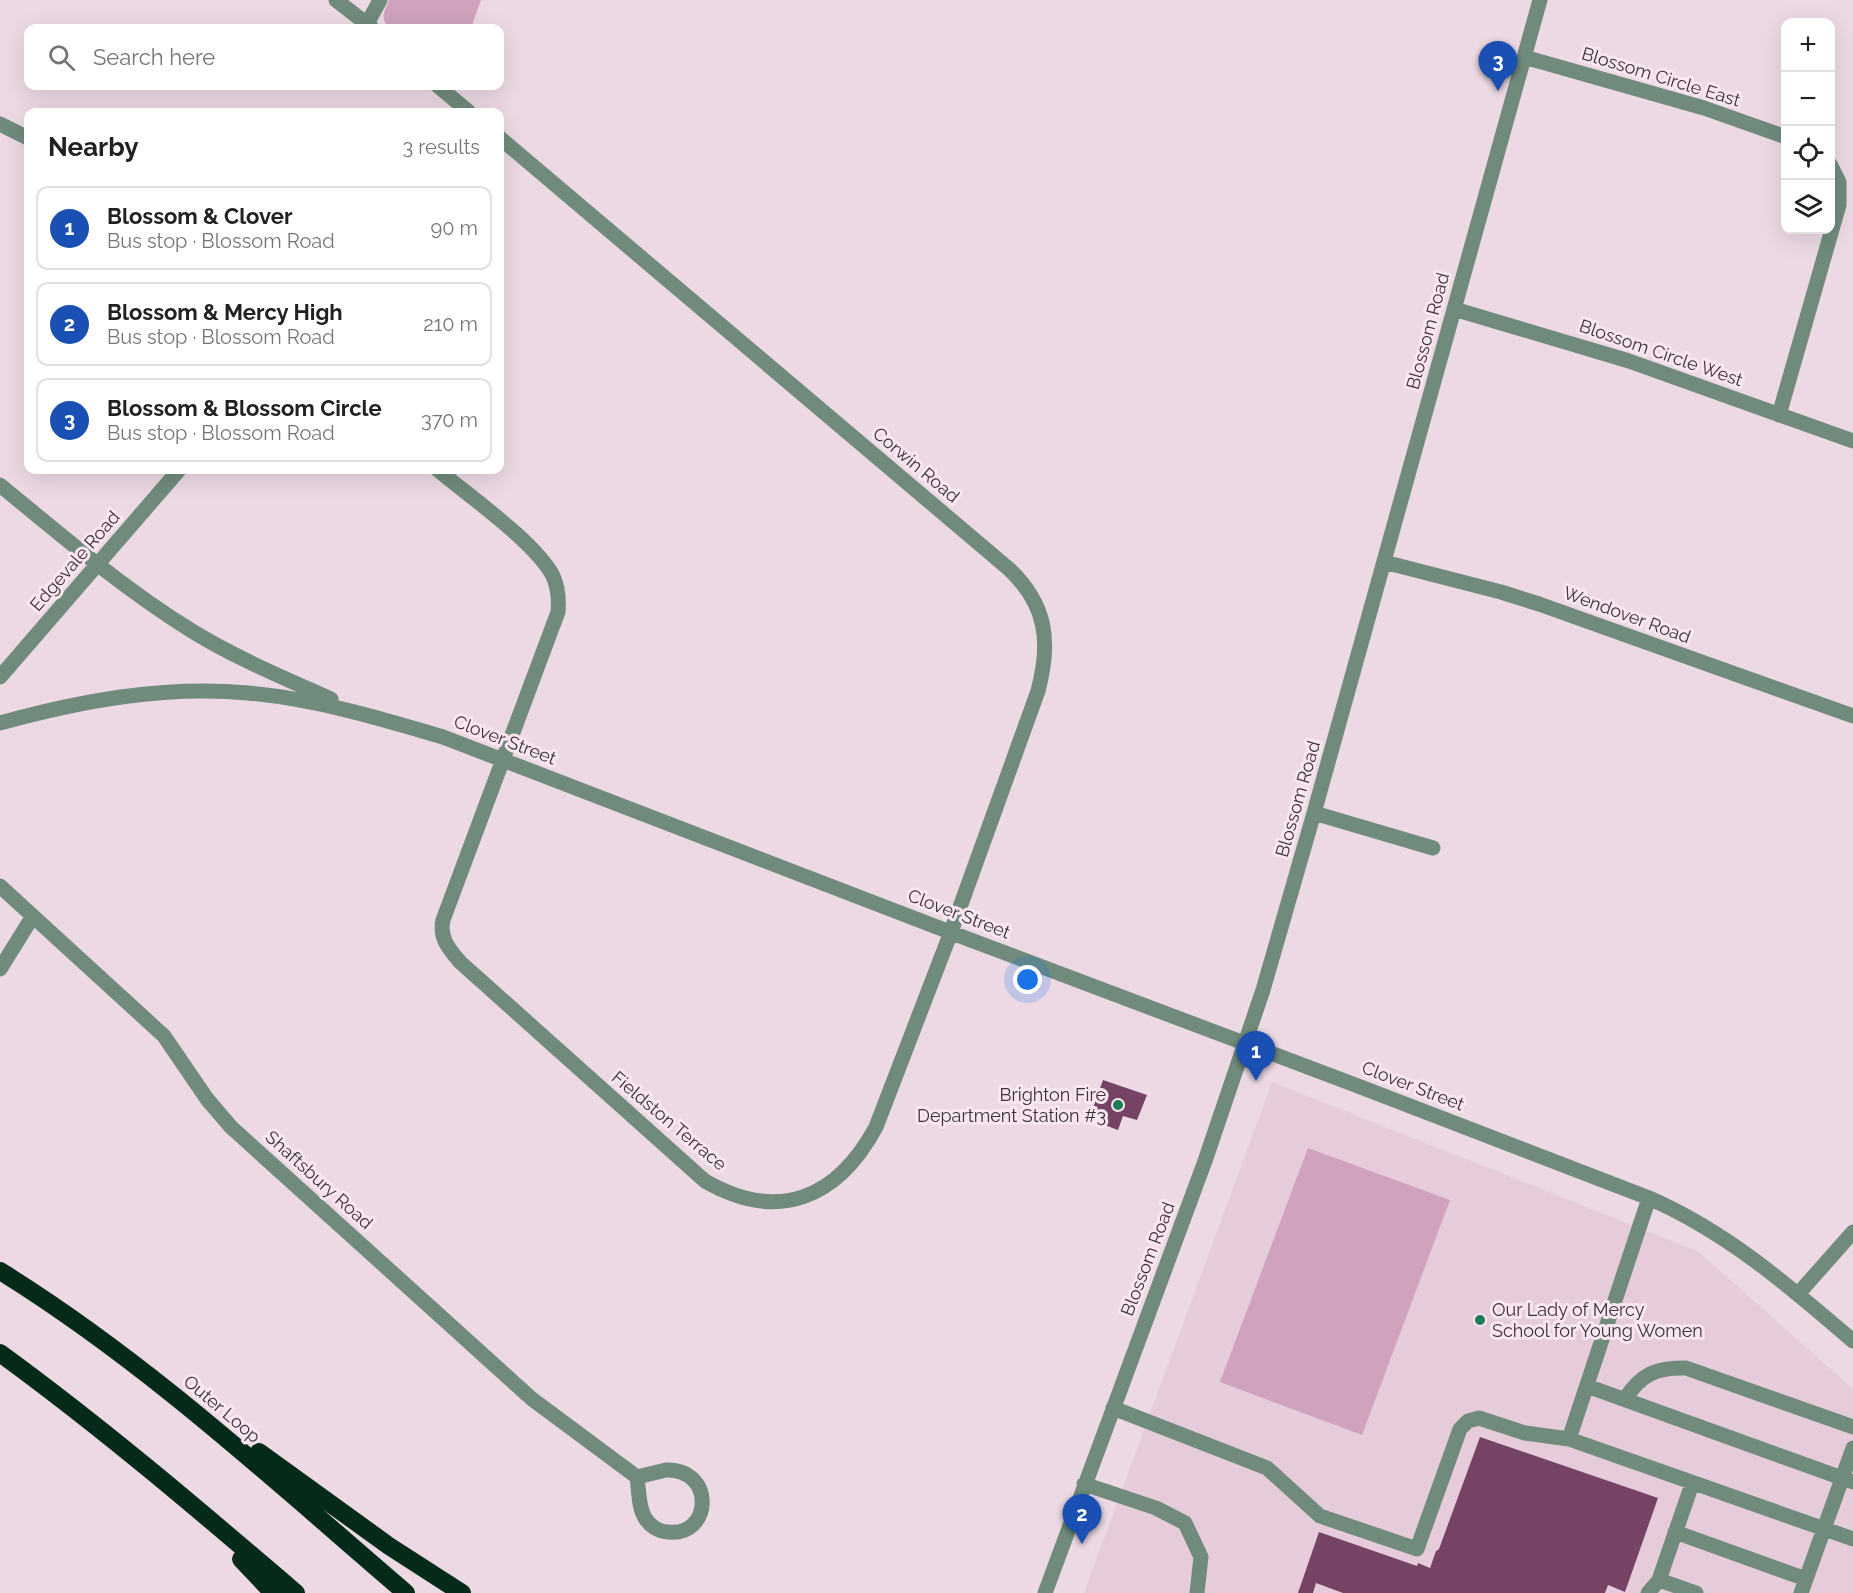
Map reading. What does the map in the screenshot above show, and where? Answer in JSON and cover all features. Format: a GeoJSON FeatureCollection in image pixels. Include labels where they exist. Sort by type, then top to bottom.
{"type":"FeatureCollection","features":[{"type":"Feature","properties":{"kind":"highway","name":"Outer Loop"},"geometry":{"type":"LineString","coordinates":[[0,1270],[116,1350],[220,1434],[406,1593]]}},
{"type":"Feature","properties":{"kind":"highway"},"geometry":{"type":"LineString","coordinates":[[116,1350],[388,1545],[462,1593]]}},
{"type":"Feature","properties":{"kind":"highway"},"geometry":{"type":"LineString","coordinates":[[0,1353],[74,1408],[296,1593]]}},
{"type":"Feature","properties":{"kind":"highway"},"geometry":{"type":"LineString","coordinates":[[176,1491],[273,1593]]}},
{"type":"Feature","properties":{"kind":"street"},"geometry":{"type":"LineString","coordinates":[[336,0],[366,24]]}},
{"type":"Feature","properties":{"kind":"street"},"geometry":{"type":"LineString","coordinates":[[370,24],[380,0]]}},
{"type":"Feature","properties":{"kind":"street","name":"Blossom Road"},"geometry":{"type":"LineString","coordinates":[[1045,1593],[1246,1044],[1314,813],[1540,0]]}},
{"type":"Feature","properties":{"kind":"street","name":"Blossom Circle East"},"geometry":{"type":"LineString","coordinates":[[1524,57],[1704,108],[1781,136]]}},
{"type":"Feature","properties":{"kind":"street"},"geometry":{"type":"LineString","coordinates":[[443,90],[464,108]]}},
{"type":"Feature","properties":{"kind":"street"},"geometry":{"type":"LineString","coordinates":[[0,124],[24,136]]}},
{"type":"Feature","properties":{"kind":"street","name":"Corwin Road"},"geometry":{"type":"LineString","coordinates":[[504,141],[1009,569],[1034,599],[1041,618],[1045,640],[1043,673],[951,932]]}},
{"type":"Feature","properties":{"kind":"street"},"geometry":{"type":"LineString","coordinates":[[1779,415],[1839,205],[1839,182],[1835,174]]}},
{"type":"Feature","properties":{"kind":"street","name":"Blossom Circle West"},"geometry":{"type":"LineString","coordinates":[[1454,309],[1629,361],[1853,441]]}},
{"type":"Feature","properties":{"kind":"street","name":"Edgevale Road"},"geometry":{"type":"LineString","coordinates":[[0,676],[176,474]]}},
{"type":"Feature","properties":{"kind":"street","name":"Fieldston Terrace"},"geometry":{"type":"LineString","coordinates":[[443,474],[511,531],[545,564],[554,578],[559,599],[558,612],[443,920],[442,936],[448,948],[460,962],[695,1173],[723,1191],[743,1199],[781,1202],[813,1193],[843,1173],[864,1148],[876,1127],[951,932]]}},
{"type":"Feature","properties":{"kind":"street"},"geometry":{"type":"LineString","coordinates":[[0,485],[98,565],[190,630],[232,655],[357,711]]}},
{"type":"Feature","properties":{"kind":"street","name":"Wendover Road"},"geometry":{"type":"LineString","coordinates":[[1384,562],[1539,604],[1853,716]]}},
{"type":"Feature","properties":{"kind":"street","name":"Clover Street"},"geometry":{"type":"LineString","coordinates":[[0,723],[106,699],[202,691],[248,693],[302,700],[357,711],[443,737],[1649,1198],[1717,1234],[1760,1263],[1853,1341]]}},
{"type":"Feature","properties":{"kind":"street"},"geometry":{"type":"LineString","coordinates":[[1314,813],[1433,848]]}},
{"type":"Feature","properties":{"kind":"street","name":"Shaftsbury Road"},"geometry":{"type":"LineString","coordinates":[[0,886],[164,1036],[207,1099],[231,1126],[532,1399],[637,1477]]}},
{"type":"Feature","properties":{"kind":"street"},"geometry":{"type":"LineString","coordinates":[[0,969],[33,916]]}},
{"type":"Feature","properties":{"kind":"street"},"geometry":{"type":"LineString","coordinates":[[1569,1440],[1649,1198]]}},
{"type":"Feature","properties":{"kind":"street"},"geometry":{"type":"LineString","coordinates":[[1798,1294],[1853,1232]]}},
{"type":"Feature","properties":{"kind":"street"},"geometry":{"type":"LineString","coordinates":[[1624,1399],[1634,1384],[1645,1376],[1668,1367],[1686,1368],[1853,1427]]}},
{"type":"Feature","properties":{"kind":"street"},"geometry":{"type":"LineString","coordinates":[[1587,1386],[1847,1480]]}},
{"type":"Feature","properties":{"kind":"street"},"geometry":{"type":"LineString","coordinates":[[1113,1408],[1267,1468],[1320,1516],[1417,1549],[1460,1429],[1468,1421],[1479,1418],[1525,1433],[1569,1440],[1853,1539]]}},
{"type":"Feature","properties":{"kind":"street"},"geometry":{"type":"LineString","coordinates":[[1675,1532],[1804,1586],[1823,1529],[1847,1480],[1853,1448]]}},
{"type":"Feature","properties":{"kind":"street"},"geometry":{"type":"LineString","coordinates":[[672,1470],[690,1476],[697,1483],[702,1496],[703,1505],[696,1521],[688,1528],[674,1533],[663,1532],[653,1527],[641,1509],[637,1477],[672,1470]]}},
{"type":"Feature","properties":{"kind":"street"},"geometry":{"type":"LineString","coordinates":[[1084,1484],[1156,1508],[1185,1523],[1200,1557],[1197,1593]]}},
{"type":"Feature","properties":{"kind":"street"},"geometry":{"type":"LineString","coordinates":[[1648,1593],[1659,1580],[1692,1484]]}},
{"type":"Feature","properties":{"kind":"street"},"geometry":{"type":"LineString","coordinates":[[1659,1580],[1696,1593]]}},
{"type":"Feature","properties":{"kind":"shaded area"},"geometry":{"type":"Polygon","coordinates":[[[389,0],[481,0],[472,24],[386,24],[384,11],[389,0]]]}},
{"type":"Feature","properties":{"kind":"shaded area","name":"Our Lady of Mercy School for Young Women"},"geometry":{"type":"Polygon","coordinates":[[[1272,1082],[1699,1252],[1853,1389],[1853,1593],[1084,1593],[1272,1082]]]}},
{"type":"Feature","properties":{"kind":"shaded area"},"geometry":{"type":"Polygon","coordinates":[[[1308,1148],[1450,1200],[1362,1435],[1220,1382],[1308,1148]]]}},
{"type":"Feature","properties":{"kind":"building","name":"Brighton Fire Department Station #3"},"geometry":{"type":"Polygon","coordinates":[[[1103,1080],[1147,1095],[1137,1120],[1123,1116],[1118,1130],[1089,1119],[1103,1080]]]}},
{"type":"Feature","properties":{"kind":"building"},"geometry":{"type":"Polygon","coordinates":[[[1480,1437],[1658,1498],[1625,1592],[1608,1585],[1605,1593],[1343,1593],[1316,1583],[1313,1593],[1298,1593],[1319,1532],[1417,1566],[1418,1563],[1430,1568],[1480,1437]]]}},
{"type":"Feature","properties":{"kind":"place","name":"Blossom & Blossom Circle"},"geometry":{"type":"Point","coordinates":[1498,91]}},
{"type":"Feature","properties":{"kind":"place","name":"Blossom & Clover"},"geometry":{"type":"Point","coordinates":[1256,1081]}},
{"type":"Feature","properties":{"kind":"place","name":"Brighton Fire Department Station #3"},"geometry":{"type":"Point","coordinates":[1118,1105]}},
{"type":"Feature","properties":{"kind":"place","name":"Our Lady of Mercy School for Young Women"},"geometry":{"type":"Point","coordinates":[1480,1320]}},
{"type":"Feature","properties":{"kind":"place","name":"Blossom & Mercy High"},"geometry":{"type":"Point","coordinates":[1082,1544]}}]}
